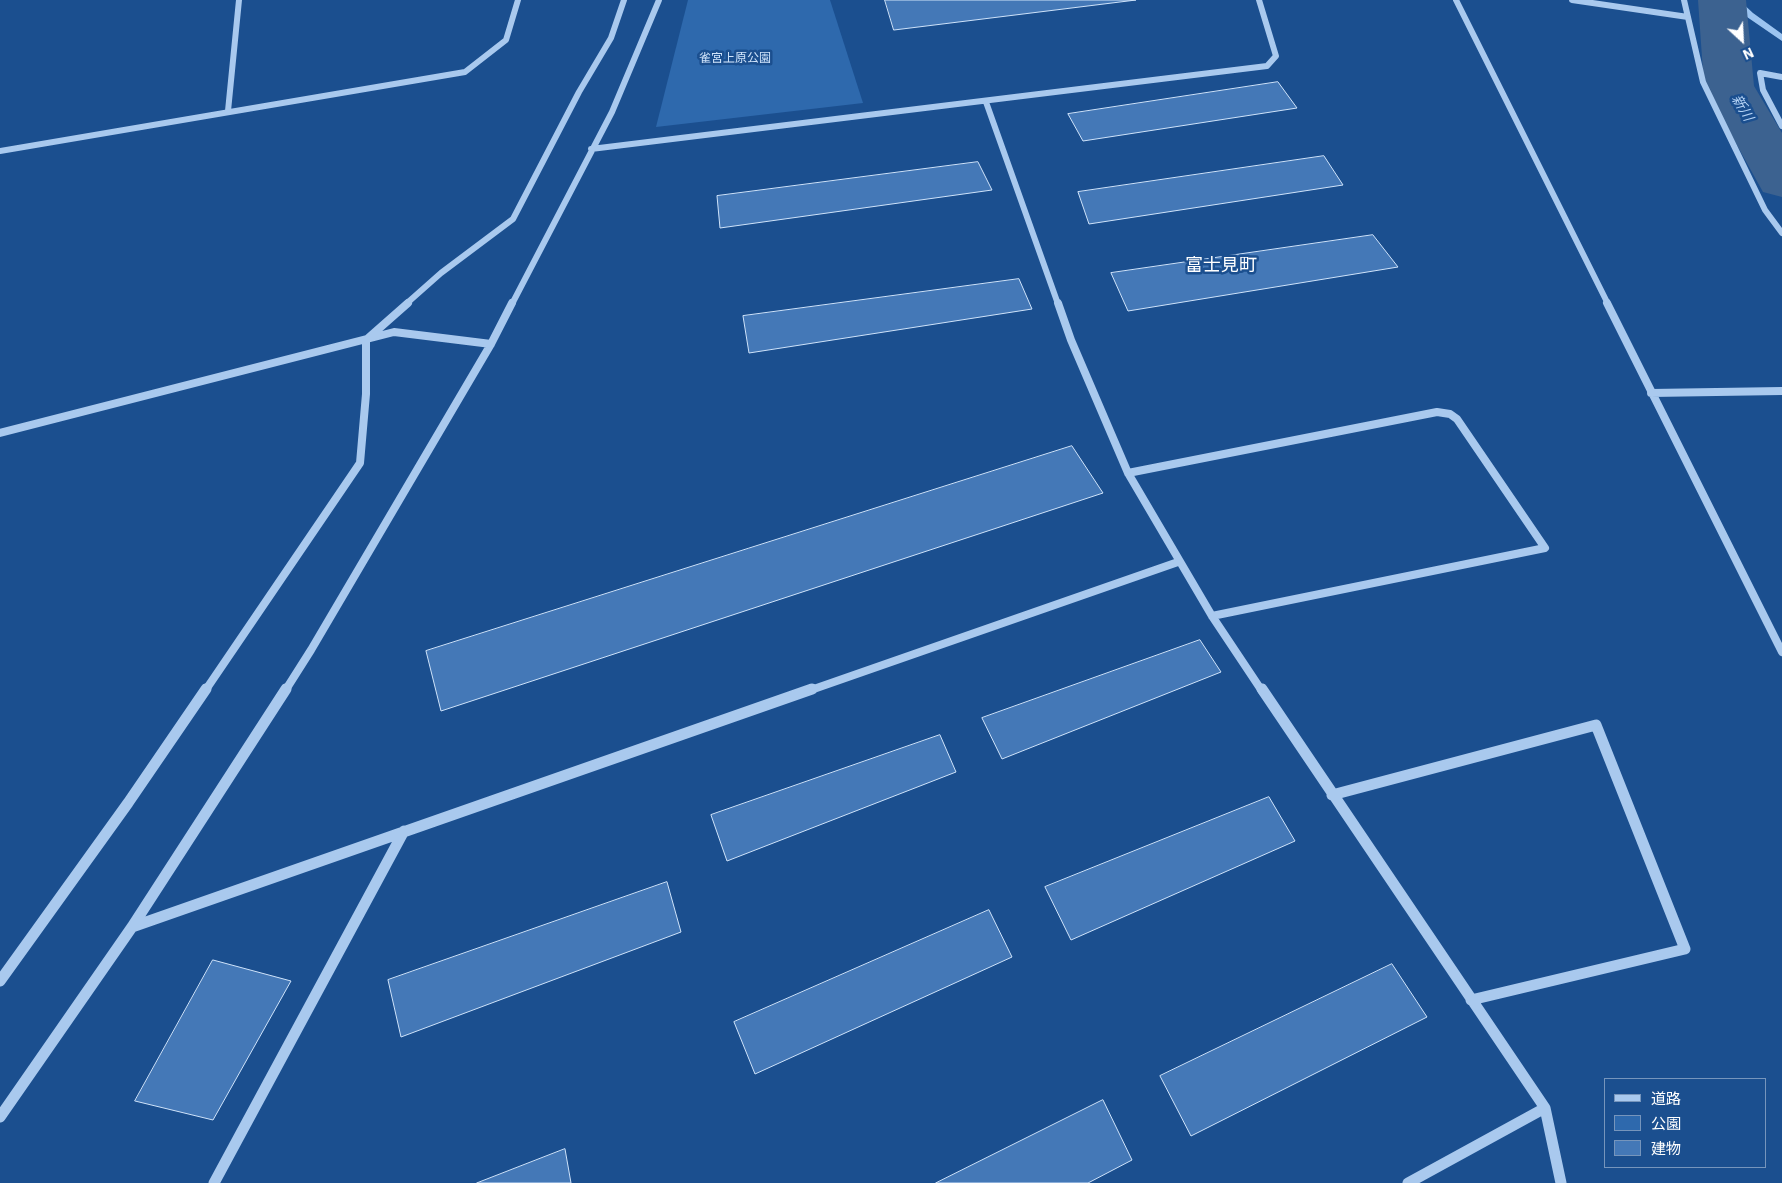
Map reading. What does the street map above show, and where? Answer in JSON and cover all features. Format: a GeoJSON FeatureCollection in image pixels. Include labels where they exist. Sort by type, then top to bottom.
{"type":"FeatureCollection","features":[{"type":"Feature","properties":{"kind":"street"},"geometry":{"type":"LineString","coordinates":[[228,111],[239,0]]}},
{"type":"Feature","properties":{"kind":"street"},"geometry":{"type":"LineString","coordinates":[[0,152],[228,111],[465,72],[506,40],[518,0]]}},
{"type":"Feature","properties":{"kind":"street"},"geometry":{"type":"LineString","coordinates":[[0,981],[128,803],[360,464],[366,394],[366,340],[442,273],[513,218],[579,92],[611,38],[624,0]]}},
{"type":"Feature","properties":{"kind":"street"},"geometry":{"type":"LineString","coordinates":[[0,1118],[132,927],[311,650],[491,344],[591,149],[612,112],[659,0]]}},
{"type":"Feature","properties":{"kind":"street"},"geometry":{"type":"LineString","coordinates":[[591,149],[1268,66],[1276,56],[1259,0]]}},
{"type":"Feature","properties":{"kind":"street"},"geometry":{"type":"LineString","coordinates":[[1456,0],[1782,652]]}},
{"type":"Feature","properties":{"kind":"street"},"geometry":{"type":"LineString","coordinates":[[1572,0],[1688,17]]}},
{"type":"Feature","properties":{"kind":"street"},"geometry":{"type":"LineString","coordinates":[[1684,0],[1703,82],[1766,210],[1782,233]]}},
{"type":"Feature","properties":{"kind":"street"},"geometry":{"type":"LineString","coordinates":[[1782,77],[1760,73],[1763,90],[1782,126]]}},
{"type":"Feature","properties":{"kind":"street"},"geometry":{"type":"LineString","coordinates":[[986,102],[1071,340],[1128,473],[1178,562],[1212,616],[1545,1108],[1561,1183]]}},
{"type":"Feature","properties":{"kind":"street"},"geometry":{"type":"LineString","coordinates":[[0,433],[394,332],[491,344]]}},
{"type":"Feature","properties":{"kind":"street"},"geometry":{"type":"LineString","coordinates":[[1651,393],[1782,391]]}},
{"type":"Feature","properties":{"kind":"street"},"geometry":{"type":"LineString","coordinates":[[1128,473],[1437,412],[1450,414],[1457,419],[1545,548],[1212,616]]}},
{"type":"Feature","properties":{"kind":"street"},"geometry":{"type":"LineString","coordinates":[[132,927],[1178,562]]}},
{"type":"Feature","properties":{"kind":"street"},"geometry":{"type":"LineString","coordinates":[[1332,795],[1596,725],[1685,949],[1471,1000]]}},
{"type":"Feature","properties":{"kind":"street"},"geometry":{"type":"LineString","coordinates":[[214,1183],[404,831]]}},
{"type":"Feature","properties":{"kind":"street"},"geometry":{"type":"LineString","coordinates":[[1408,1183],[1545,1108]]}},
{"type":"Feature","properties":{"kind":"green space","name":"雀宮上原公園"},"geometry":{"type":"Polygon","coordinates":[[[688,0],[830,0],[863,103],[656,127],[688,0]]]}},
{"type":"Feature","properties":{"kind":"building"},"geometry":{"type":"Polygon","coordinates":[[[885,0],[1136,0],[894,30],[885,0]]]}},
{"type":"Feature","properties":{"kind":"building"},"geometry":{"type":"Polygon","coordinates":[[[1278,82],[1297,108],[1083,141],[1068,114],[1278,82]]]}},
{"type":"Feature","properties":{"kind":"building"},"geometry":{"type":"Polygon","coordinates":[[[1324,156],[1343,185],[1089,224],[1078,192],[1324,156]]]}},
{"type":"Feature","properties":{"kind":"building"},"geometry":{"type":"Polygon","coordinates":[[[978,162],[992,190],[720,228],[717,196],[978,162]]]}},
{"type":"Feature","properties":{"kind":"building"},"geometry":{"type":"Polygon","coordinates":[[[1373,235],[1398,267],[1128,311],[1111,273],[1373,235]]]}},
{"type":"Feature","properties":{"kind":"building"},"geometry":{"type":"Polygon","coordinates":[[[1019,279],[1032,309],[749,353],[743,316],[1019,279]]]}},
{"type":"Feature","properties":{"kind":"building"},"geometry":{"type":"Polygon","coordinates":[[[1072,446],[1103,493],[441,711],[426,651],[1072,446]]]}},
{"type":"Feature","properties":{"kind":"building"},"geometry":{"type":"Polygon","coordinates":[[[1200,640],[1221,672],[1002,759],[982,718],[1200,640]]]}},
{"type":"Feature","properties":{"kind":"building"},"geometry":{"type":"Polygon","coordinates":[[[940,735],[956,772],[727,861],[711,815],[940,735]]]}},
{"type":"Feature","properties":{"kind":"building"},"geometry":{"type":"Polygon","coordinates":[[[1269,797],[1295,841],[1071,940],[1045,887],[1269,797]]]}},
{"type":"Feature","properties":{"kind":"building"},"geometry":{"type":"Polygon","coordinates":[[[667,882],[681,932],[401,1037],[388,980],[667,882]]]}},
{"type":"Feature","properties":{"kind":"building"},"geometry":{"type":"Polygon","coordinates":[[[989,910],[1012,957],[755,1074],[734,1022],[989,910]]]}},
{"type":"Feature","properties":{"kind":"building"},"geometry":{"type":"Polygon","coordinates":[[[213,960],[291,981],[213,1120],[135,1101],[213,960]]]}},
{"type":"Feature","properties":{"kind":"building"},"geometry":{"type":"Polygon","coordinates":[[[1392,964],[1427,1017],[1191,1136],[1160,1076],[1392,964]]]}},
{"type":"Feature","properties":{"kind":"building"},"geometry":{"type":"Polygon","coordinates":[[[1103,1100],[1132,1160],[1088,1183],[936,1183],[1103,1100]]]}},
{"type":"Feature","properties":{"kind":"building"},"geometry":{"type":"Polygon","coordinates":[[[565,1149],[571,1183],[477,1183],[565,1149]]]}},
{"type":"Feature","properties":{"kind":"waterway","name":"新川"},"geometry":{"type":"LineString","coordinates":[[1722,0],[1729,86],[1782,179]]}},
{"type":"Feature","properties":{"kind":"waterway"},"geometry":{"type":"LineString","coordinates":[[1734,0],[1750,15],[1782,38]]}},
{"type":"Feature","properties":{"kind":"district","name":"富士見町"},"geometry":{"type":"Point","coordinates":[1221,266]}}]}
